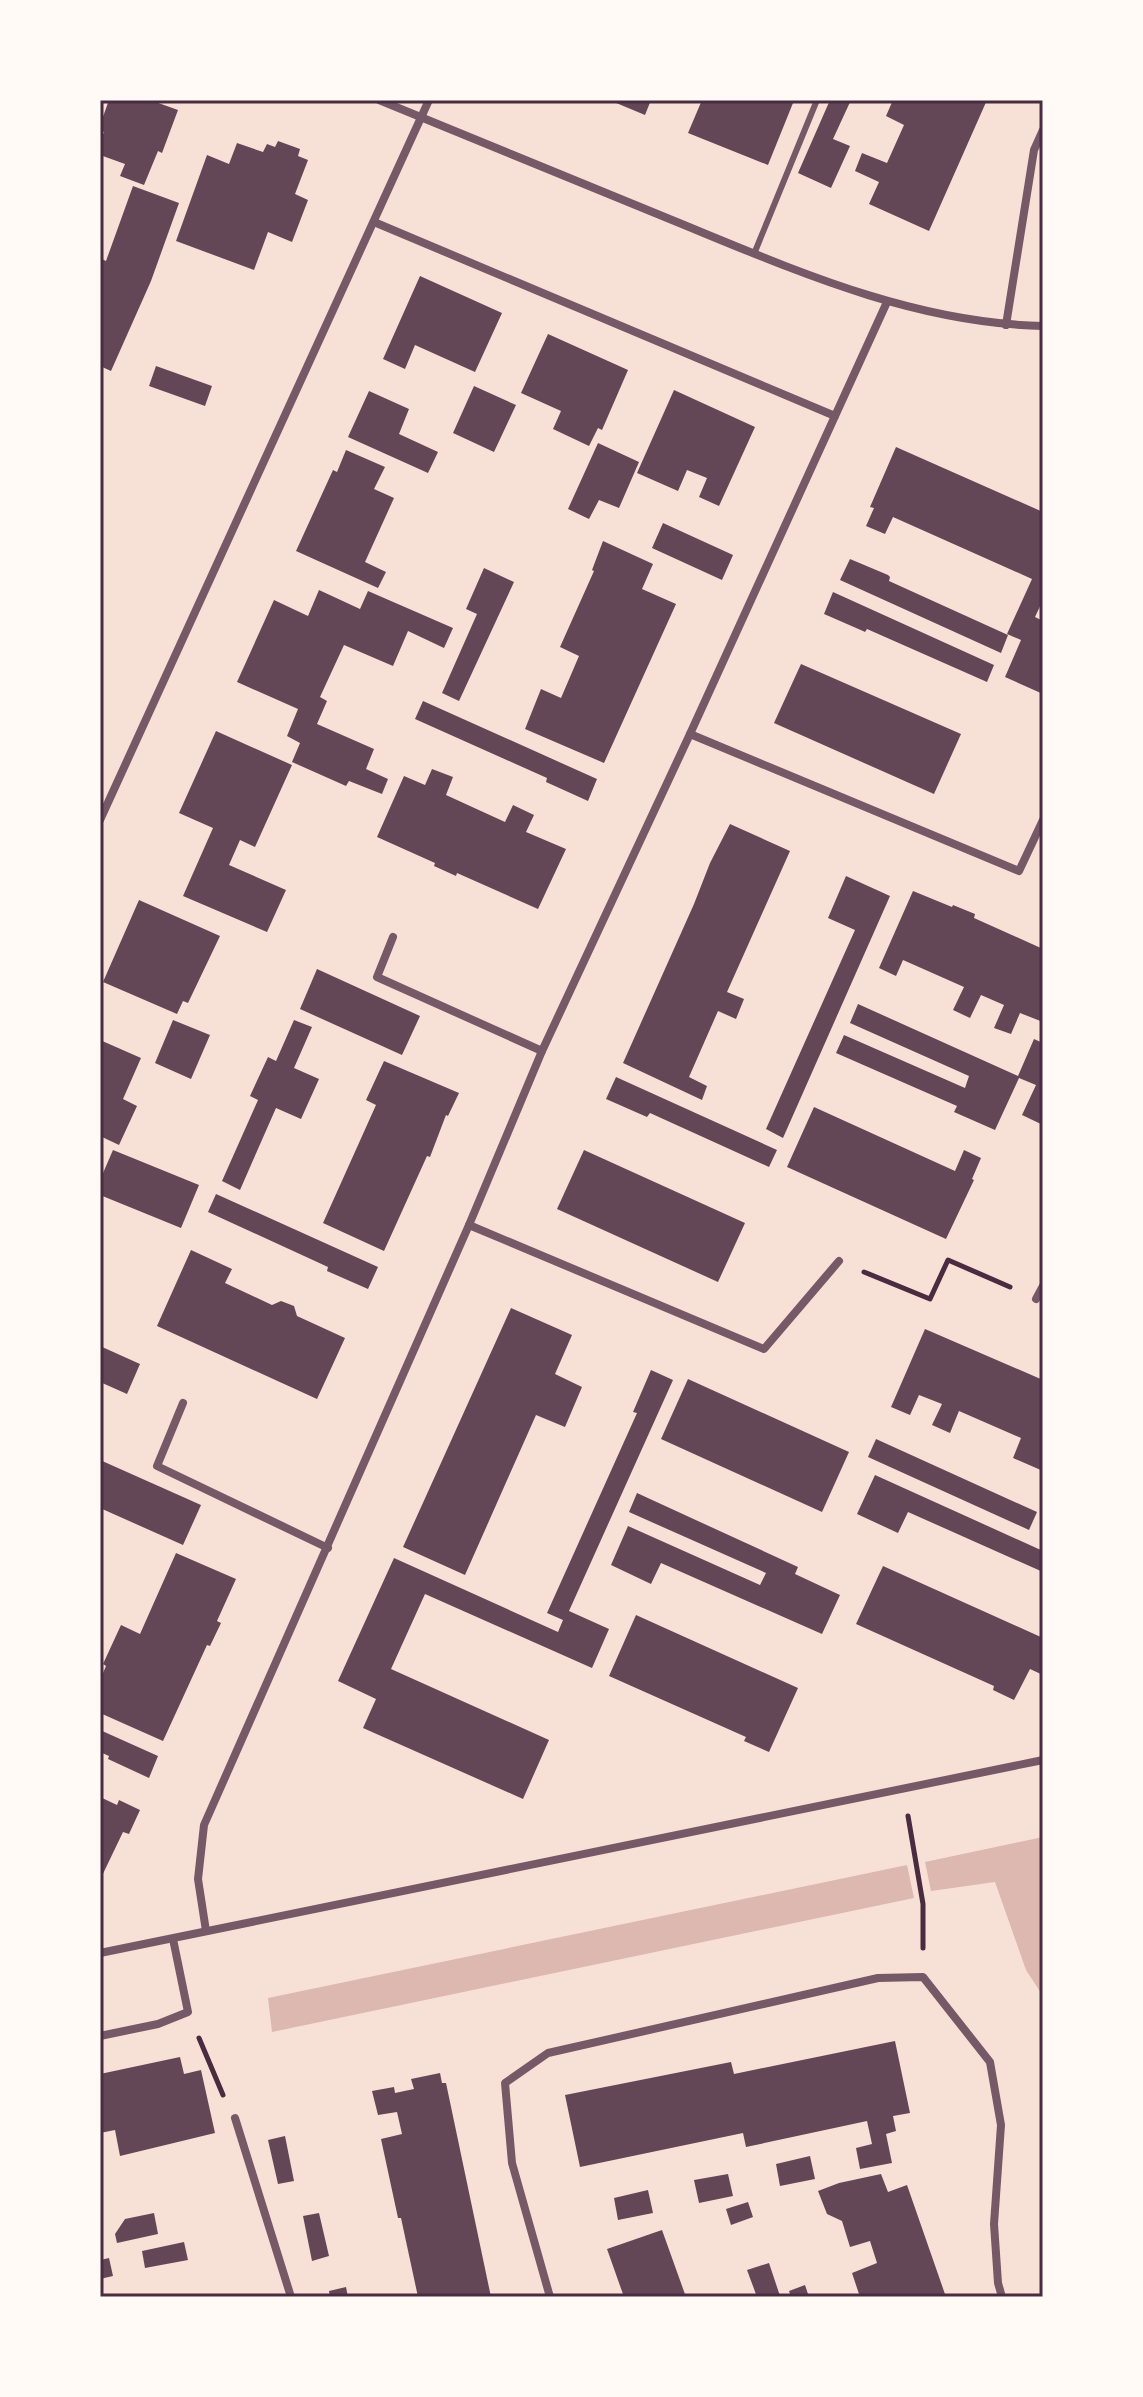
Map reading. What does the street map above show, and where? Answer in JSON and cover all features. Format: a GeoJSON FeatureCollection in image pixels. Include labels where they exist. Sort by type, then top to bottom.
{"type":"FeatureCollection","features":[{"type":"Feature","properties":{"kind":"street"},"geometry":{"type":"LineString","coordinates":[[379,100],[754,254],[887,302],[1006,325],[1043,326]]}},
{"type":"Feature","properties":{"kind":"street"},"geometry":{"type":"LineString","coordinates":[[100,820],[429,100]]}},
{"type":"Feature","properties":{"kind":"street"},"geometry":{"type":"LineString","coordinates":[[1006,325],[1034,150],[1043,130]]}},
{"type":"Feature","properties":{"kind":"street"},"geometry":{"type":"LineString","coordinates":[[374,222],[835,416]]}},
{"type":"Feature","properties":{"kind":"street"},"geometry":{"type":"LineString","coordinates":[[206,1931],[198,1879],[204,1825],[328,1548],[542,1051],[887,302]]}},
{"type":"Feature","properties":{"kind":"street"},"geometry":{"type":"LineString","coordinates":[[690,734],[1019,871],[1043,820]]}},
{"type":"Feature","properties":{"kind":"street"},"geometry":{"type":"LineString","coordinates":[[393,937],[377,977],[542,1051]]}},
{"type":"Feature","properties":{"kind":"street"},"geometry":{"type":"LineString","coordinates":[[469,1225],[764,1349],[839,1261]]}},
{"type":"Feature","properties":{"kind":"street"},"geometry":{"type":"LineString","coordinates":[[1036,1299],[1043,1286]]}},
{"type":"Feature","properties":{"kind":"street"},"geometry":{"type":"LineString","coordinates":[[183,1403],[157,1466],[328,1548]]}},
{"type":"Feature","properties":{"kind":"street"},"geometry":{"type":"LineString","coordinates":[[100,1953],[1043,1760]]}},
{"type":"Feature","properties":{"kind":"street"},"geometry":{"type":"LineString","coordinates":[[100,2036],[158,2024],[188,2012],[173,1939]]}},
{"type":"Feature","properties":{"kind":"street"},"geometry":{"type":"LineString","coordinates":[[550,2297],[512,2163],[505,2083],[548,2053],[878,1978],[923,1977],[990,2062],[1001,2125],[994,2224],[998,2283],[1002,2297]]}},
{"type":"Feature","properties":{"kind":"street"},"geometry":{"type":"LineString","coordinates":[[235,2118],[291,2297]]}},
{"type":"Feature","properties":{"kind":"lane"},"geometry":{"type":"LineString","coordinates":[[754,254],[817,100]]}},
{"type":"Feature","properties":{"kind":"path"},"geometry":{"type":"LineString","coordinates":[[839,1261],[930,1299],[948,1260],[1036,1299]]}},
{"type":"Feature","properties":{"kind":"path"},"geometry":{"type":"LineString","coordinates":[[904,1788],[923,1904],[923,1977]]}},
{"type":"Feature","properties":{"kind":"path"},"geometry":{"type":"LineString","coordinates":[[188,2012],[217,2084],[235,2118]]}},
{"type":"Feature","properties":{"kind":"shaded area"},"geometry":{"type":"Polygon","coordinates":[[[1043,1837],[1043,1996],[1026,1970],[995,1882],[931,1891],[925,1862],[1043,1837]]]}},
{"type":"Feature","properties":{"kind":"shaded area"},"geometry":{"type":"Polygon","coordinates":[[[907,1865],[914,1898],[272,2032],[268,1998],[907,1865]]]}},
{"type":"Feature","properties":{"kind":"building"},"geometry":{"type":"Polygon","coordinates":[[[109,100],[150,100],[178,110],[162,153],[158,151],[144,185],[120,176],[125,164],[100,155],[104,132],[100,130],[100,125],[109,100]]]}},
{"type":"Feature","properties":{"kind":"building"},"geometry":{"type":"Polygon","coordinates":[[[609,100],[651,100],[645,115],[609,100]]]}},
{"type":"Feature","properties":{"kind":"building"},"geometry":{"type":"Polygon","coordinates":[[[702,100],[786,100],[793,103],[768,165],[688,133],[702,100]]]}},
{"type":"Feature","properties":{"kind":"building"},"geometry":{"type":"Polygon","coordinates":[[[830,100],[851,100],[833,139],[850,146],[831,188],[798,173],[830,100]]]}},
{"type":"Feature","properties":{"kind":"building"},"geometry":{"type":"Polygon","coordinates":[[[893,100],[987,100],[929,231],[869,204],[879,182],[855,171],[862,153],[887,163],[904,125],[886,116],[893,100]]]}},
{"type":"Feature","properties":{"kind":"building"},"geometry":{"type":"Polygon","coordinates":[[[278,141],[300,149],[298,156],[308,160],[295,194],[308,200],[292,242],[268,232],[254,270],[176,241],[207,155],[229,164],[237,143],[263,152],[267,144],[275,147],[278,141]]]}},
{"type":"Feature","properties":{"kind":"building"},"geometry":{"type":"Polygon","coordinates":[[[133,186],[179,203],[151,281],[111,371],[100,366],[100,258],[106,261],[133,186]]]}},
{"type":"Feature","properties":{"kind":"building"},"geometry":{"type":"Polygon","coordinates":[[[420,276],[502,313],[475,372],[415,345],[405,369],[383,359],[420,276]]]}},
{"type":"Feature","properties":{"kind":"building"},"geometry":{"type":"Polygon","coordinates":[[[548,334],[628,370],[602,430],[598,428],[589,446],[553,429],[561,411],[521,393],[548,334]]]}},
{"type":"Feature","properties":{"kind":"building"},"geometry":{"type":"Polygon","coordinates":[[[156,366],[212,386],[205,406],[149,386],[156,366]]]}},
{"type":"Feature","properties":{"kind":"building"},"geometry":{"type":"Polygon","coordinates":[[[474,386],[516,405],[494,452],[453,433],[474,386]]]}},
{"type":"Feature","properties":{"kind":"building"},"geometry":{"type":"Polygon","coordinates":[[[674,390],[755,427],[719,506],[699,497],[707,478],[687,470],[678,491],[637,473],[674,390]]]}},
{"type":"Feature","properties":{"kind":"building"},"geometry":{"type":"Polygon","coordinates":[[[369,391],[409,409],[399,434],[438,452],[428,473],[348,437],[369,391]]]}},
{"type":"Feature","properties":{"kind":"building"},"geometry":{"type":"Polygon","coordinates":[[[598,443],[639,462],[619,508],[599,500],[589,519],[568,509],[598,443]]]}},
{"type":"Feature","properties":{"kind":"building"},"geometry":{"type":"Polygon","coordinates":[[[896,447],[1043,512],[1043,600],[1035,617],[1043,621],[1043,694],[1005,677],[1021,640],[1007,634],[1032,579],[893,517],[885,534],[866,526],[874,508],[870,507],[896,447]]]}},
{"type":"Feature","properties":{"kind":"building"},"geometry":{"type":"Polygon","coordinates":[[[346,450],[385,467],[374,489],[394,498],[365,562],[386,572],[378,588],[296,551],[333,470],[337,472],[346,450]]]}},
{"type":"Feature","properties":{"kind":"building"},"geometry":{"type":"Polygon","coordinates":[[[663,523],[733,555],[722,580],[652,548],[663,523]]]}},
{"type":"Feature","properties":{"kind":"building"},"geometry":{"type":"Polygon","coordinates":[[[603,541],[653,564],[642,589],[676,604],[604,763],[525,729],[541,689],[561,698],[579,656],[560,647],[594,571],[603,541]]]}},
{"type":"Feature","properties":{"kind":"building"},"geometry":{"type":"Polygon","coordinates":[[[850,559],[888,575],[889,581],[1008,635],[1001,653],[840,580],[850,559]]]}},
{"type":"Feature","properties":{"kind":"building"},"geometry":{"type":"Polygon","coordinates":[[[484,568],[514,582],[459,701],[442,693],[477,614],[466,609],[484,568]]]}},
{"type":"Feature","properties":{"kind":"building"},"geometry":{"type":"Polygon","coordinates":[[[319,590],[360,609],[368,591],[453,628],[444,648],[408,631],[393,666],[344,645],[320,697],[327,701],[317,724],[374,749],[366,769],[388,779],[382,794],[349,781],[346,786],[292,762],[300,743],[287,736],[298,709],[237,682],[274,600],[308,616],[319,590]]]}},
{"type":"Feature","properties":{"kind":"building"},"geometry":{"type":"Polygon","coordinates":[[[833,592],[994,665],[987,682],[867,629],[865,632],[824,614],[833,592]]]}},
{"type":"Feature","properties":{"kind":"building"},"geometry":{"type":"Polygon","coordinates":[[[801,664],[961,734],[934,794],[774,723],[801,664]]]}},
{"type":"Feature","properties":{"kind":"building"},"geometry":{"type":"Polygon","coordinates":[[[423,701],[597,779],[588,801],[546,782],[547,778],[415,719],[423,701]]]}},
{"type":"Feature","properties":{"kind":"building"},"geometry":{"type":"Polygon","coordinates":[[[216,731],[292,765],[255,847],[240,840],[229,865],[286,890],[267,932],[183,896],[213,828],[179,813],[216,731]]]}},
{"type":"Feature","properties":{"kind":"building"},"geometry":{"type":"Polygon","coordinates":[[[432,769],[453,777],[446,795],[505,822],[513,805],[534,815],[526,832],[566,849],[538,909],[457,873],[456,876],[377,837],[404,776],[425,785],[432,769]]]}},
{"type":"Feature","properties":{"kind":"building"},"geometry":{"type":"Polygon","coordinates":[[[730,824],[790,851],[727,992],[744,999],[736,1019],[718,1011],[689,1077],[707,1086],[702,1100],[623,1063],[730,824]]]}},
{"type":"Feature","properties":{"kind":"building"},"geometry":{"type":"Polygon","coordinates":[[[846,876],[890,896],[783,1138],[766,1129],[855,930],[828,918],[846,876]]]}},
{"type":"Feature","properties":{"kind":"building"},"geometry":{"type":"Polygon","coordinates":[[[913,891],[975,914],[974,918],[1043,949],[1043,1022],[1020,1013],[1011,1034],[994,1028],[1004,1005],[981,995],[970,1018],[953,1010],[964,987],[903,960],[896,976],[879,968],[913,891]]]}},
{"type":"Feature","properties":{"kind":"building"},"geometry":{"type":"Polygon","coordinates":[[[139,900],[220,936],[188,1003],[183,1001],[177,1014],[103,982],[139,900]]]}},
{"type":"Feature","properties":{"kind":"building"},"geometry":{"type":"Polygon","coordinates":[[[317,969],[420,1016],[402,1055],[300,1009],[317,969]]]}},
{"type":"Feature","properties":{"kind":"building"},"geometry":{"type":"Polygon","coordinates":[[[858,1004],[1018,1076],[1034,1039],[1043,1043],[1043,1125],[1022,1115],[1036,1085],[1019,1078],[995,1130],[954,1112],[957,1106],[836,1053],[844,1035],[965,1088],[969,1076],[850,1023],[858,1004]]]}},
{"type":"Feature","properties":{"kind":"building"},"geometry":{"type":"Polygon","coordinates":[[[173,1020],[210,1035],[191,1079],[155,1063],[173,1020]]]}},
{"type":"Feature","properties":{"kind":"building"},"geometry":{"type":"Polygon","coordinates":[[[294,1020],[312,1027],[294,1068],[319,1079],[301,1119],[276,1108],[240,1190],[222,1181],[258,1100],[250,1096],[268,1057],[276,1061],[294,1020]]]}},
{"type":"Feature","properties":{"kind":"building"},"geometry":{"type":"Polygon","coordinates":[[[100,1040],[141,1058],[123,1099],[137,1106],[119,1145],[100,1136],[100,1040]]]}},
{"type":"Feature","properties":{"kind":"building"},"geometry":{"type":"Polygon","coordinates":[[[384,1061],[459,1093],[384,1251],[323,1223],[376,1105],[366,1100],[384,1061]]]}},
{"type":"Feature","properties":{"kind":"building"},"geometry":{"type":"Polygon","coordinates":[[[616,1077],[777,1150],[769,1167],[650,1113],[647,1117],[606,1099],[616,1077]]]}},
{"type":"Feature","properties":{"kind":"building"},"geometry":{"type":"Polygon","coordinates":[[[814,1107],[955,1171],[964,1150],[981,1158],[946,1239],[787,1167],[814,1107]]]}},
{"type":"Feature","properties":{"kind":"building"},"geometry":{"type":"Polygon","coordinates":[[[113,1150],[199,1185],[181,1228],[100,1195],[100,1180],[113,1150]]]}},
{"type":"Feature","properties":{"kind":"building"},"geometry":{"type":"Polygon","coordinates":[[[584,1150],[745,1223],[718,1282],[557,1209],[584,1150]]]}},
{"type":"Feature","properties":{"kind":"building"},"geometry":{"type":"Polygon","coordinates":[[[216,1194],[378,1267],[368,1289],[327,1271],[328,1267],[208,1212],[216,1194]]]}},
{"type":"Feature","properties":{"kind":"building"},"geometry":{"type":"Polygon","coordinates":[[[191,1250],[232,1269],[225,1283],[272,1305],[281,1301],[294,1306],[297,1316],[345,1338],[317,1399],[157,1326],[191,1250]]]}},
{"type":"Feature","properties":{"kind":"building"},"geometry":{"type":"Polygon","coordinates":[[[511,1308],[572,1335],[555,1374],[582,1387],[565,1427],[536,1415],[465,1575],[403,1547],[511,1308]]]}},
{"type":"Feature","properties":{"kind":"building"},"geometry":{"type":"Polygon","coordinates":[[[925,1329],[1043,1380],[1043,1471],[1013,1458],[1021,1438],[959,1411],[950,1433],[932,1425],[942,1404],[919,1395],[910,1415],[891,1407],[925,1329]]]}},
{"type":"Feature","properties":{"kind":"building"},"geometry":{"type":"Polygon","coordinates":[[[100,1346],[140,1364],[127,1394],[100,1382],[100,1346]]]}},
{"type":"Feature","properties":{"kind":"building"},"geometry":{"type":"Polygon","coordinates":[[[651,1370],[673,1380],[569,1611],[609,1629],[592,1668],[425,1594],[391,1669],[549,1740],[523,1799],[363,1728],[376,1699],[338,1681],[394,1558],[558,1632],[563,1620],[547,1613],[637,1413],[633,1412],[651,1370]]]}},
{"type":"Feature","properties":{"kind":"building"},"geometry":{"type":"Polygon","coordinates":[[[688,1379],[849,1452],[822,1512],[661,1439],[688,1379]]]}},
{"type":"Feature","properties":{"kind":"building"},"geometry":{"type":"Polygon","coordinates":[[[876,1439],[1037,1512],[1029,1530],[868,1457],[876,1439]]]}},
{"type":"Feature","properties":{"kind":"building"},"geometry":{"type":"Polygon","coordinates":[[[100,1460],[201,1505],[183,1545],[100,1508],[100,1460]]]}},
{"type":"Feature","properties":{"kind":"building"},"geometry":{"type":"Polygon","coordinates":[[[875,1475],[1043,1551],[1043,1572],[908,1512],[898,1533],[857,1514],[875,1475]]]}},
{"type":"Feature","properties":{"kind":"building"},"geometry":{"type":"Polygon","coordinates":[[[637,1493],[798,1567],[795,1574],[840,1595],[822,1634],[661,1563],[651,1584],[611,1565],[628,1526],[760,1585],[766,1573],[629,1512],[637,1493]]]}},
{"type":"Feature","properties":{"kind":"building"},"geometry":{"type":"Polygon","coordinates":[[[176,1553],[236,1579],[217,1621],[221,1623],[210,1646],[207,1645],[163,1741],[100,1713],[100,1680],[106,1666],[103,1664],[121,1625],[140,1634],[176,1553]]]}},
{"type":"Feature","properties":{"kind":"building"},"geometry":{"type":"Polygon","coordinates":[[[883,1566],[1043,1638],[1043,1675],[1030,1669],[1014,1700],[993,1690],[994,1686],[856,1624],[883,1566]]]}},
{"type":"Feature","properties":{"kind":"building"},"geometry":{"type":"Polygon","coordinates":[[[636,1615],[798,1688],[769,1752],[744,1741],[746,1737],[609,1676],[636,1615]]]}},
{"type":"Feature","properties":{"kind":"building"},"geometry":{"type":"Polygon","coordinates":[[[100,1730],[158,1756],[149,1778],[108,1759],[109,1756],[100,1752],[100,1730]]]}},
{"type":"Feature","properties":{"kind":"building"},"geometry":{"type":"Polygon","coordinates":[[[100,1797],[117,1805],[119,1800],[140,1810],[129,1834],[123,1832],[100,1880],[100,1797]]]}},
{"type":"Feature","properties":{"kind":"building"},"geometry":{"type":"Polygon","coordinates":[[[895,2041],[910,2113],[893,2116],[896,2131],[886,2134],[892,2163],[860,2169],[856,2148],[872,2144],[867,2121],[746,2147],[743,2133],[580,2167],[565,2095],[731,2062],[734,2074],[895,2041]]]}},
{"type":"Feature","properties":{"kind":"building"},"geometry":{"type":"Polygon","coordinates":[[[180,2057],[184,2074],[201,2070],[215,2133],[120,2156],[115,2130],[100,2133],[100,2074],[180,2057]]]}},
{"type":"Feature","properties":{"kind":"building"},"geometry":{"type":"Polygon","coordinates":[[[440,2073],[442,2083],[446,2083],[491,2297],[418,2297],[401,2218],[398,2218],[381,2139],[402,2134],[397,2112],[378,2115],[372,2091],[394,2087],[395,2093],[414,2089],[411,2079],[440,2073]]]}},
{"type":"Feature","properties":{"kind":"building"},"geometry":{"type":"Polygon","coordinates":[[[285,2136],[294,2181],[278,2184],[268,2140],[285,2136]]]}},
{"type":"Feature","properties":{"kind":"building"},"geometry":{"type":"Polygon","coordinates":[[[810,2156],[815,2179],[780,2186],[776,2164],[810,2156]]]}},
{"type":"Feature","properties":{"kind":"building"},"geometry":{"type":"Polygon","coordinates":[[[728,2174],[733,2196],[699,2203],[694,2180],[728,2174]]]}},
{"type":"Feature","properties":{"kind":"building"},"geometry":{"type":"Polygon","coordinates":[[[881,2174],[888,2192],[907,2185],[946,2297],[860,2297],[852,2273],[877,2263],[870,2241],[850,2247],[842,2221],[827,2214],[818,2191],[881,2174]]]}},
{"type":"Feature","properties":{"kind":"building"},"geometry":{"type":"Polygon","coordinates":[[[648,2190],[653,2213],[618,2220],[614,2198],[648,2190]]]}},
{"type":"Feature","properties":{"kind":"building"},"geometry":{"type":"Polygon","coordinates":[[[748,2202],[753,2217],[731,2225],[726,2209],[748,2202]]]}},
{"type":"Feature","properties":{"kind":"building"},"geometry":{"type":"Polygon","coordinates":[[[154,2213],[158,2234],[117,2243],[115,2234],[125,2219],[154,2213]]]}},
{"type":"Feature","properties":{"kind":"building"},"geometry":{"type":"Polygon","coordinates":[[[319,2213],[329,2256],[312,2261],[303,2216],[319,2213]]]}},
{"type":"Feature","properties":{"kind":"building"},"geometry":{"type":"Polygon","coordinates":[[[662,2230],[686,2297],[624,2297],[607,2249],[662,2230]]]}},
{"type":"Feature","properties":{"kind":"building"},"geometry":{"type":"Polygon","coordinates":[[[184,2242],[188,2260],[145,2268],[142,2251],[184,2242]]]}},
{"type":"Feature","properties":{"kind":"building"},"geometry":{"type":"Polygon","coordinates":[[[109,2258],[113,2276],[100,2279],[100,2260],[109,2258]]]}},
{"type":"Feature","properties":{"kind":"building"},"geometry":{"type":"Polygon","coordinates":[[[769,2263],[780,2296],[757,2297],[747,2270],[769,2263]]]}},
{"type":"Feature","properties":{"kind":"building"},"geometry":{"type":"Polygon","coordinates":[[[805,2285],[809,2297],[791,2297],[789,2291],[805,2285]]]}},
{"type":"Feature","properties":{"kind":"building"},"geometry":{"type":"Polygon","coordinates":[[[346,2287],[348,2297],[330,2297],[329,2291],[346,2287]]]}}]}
